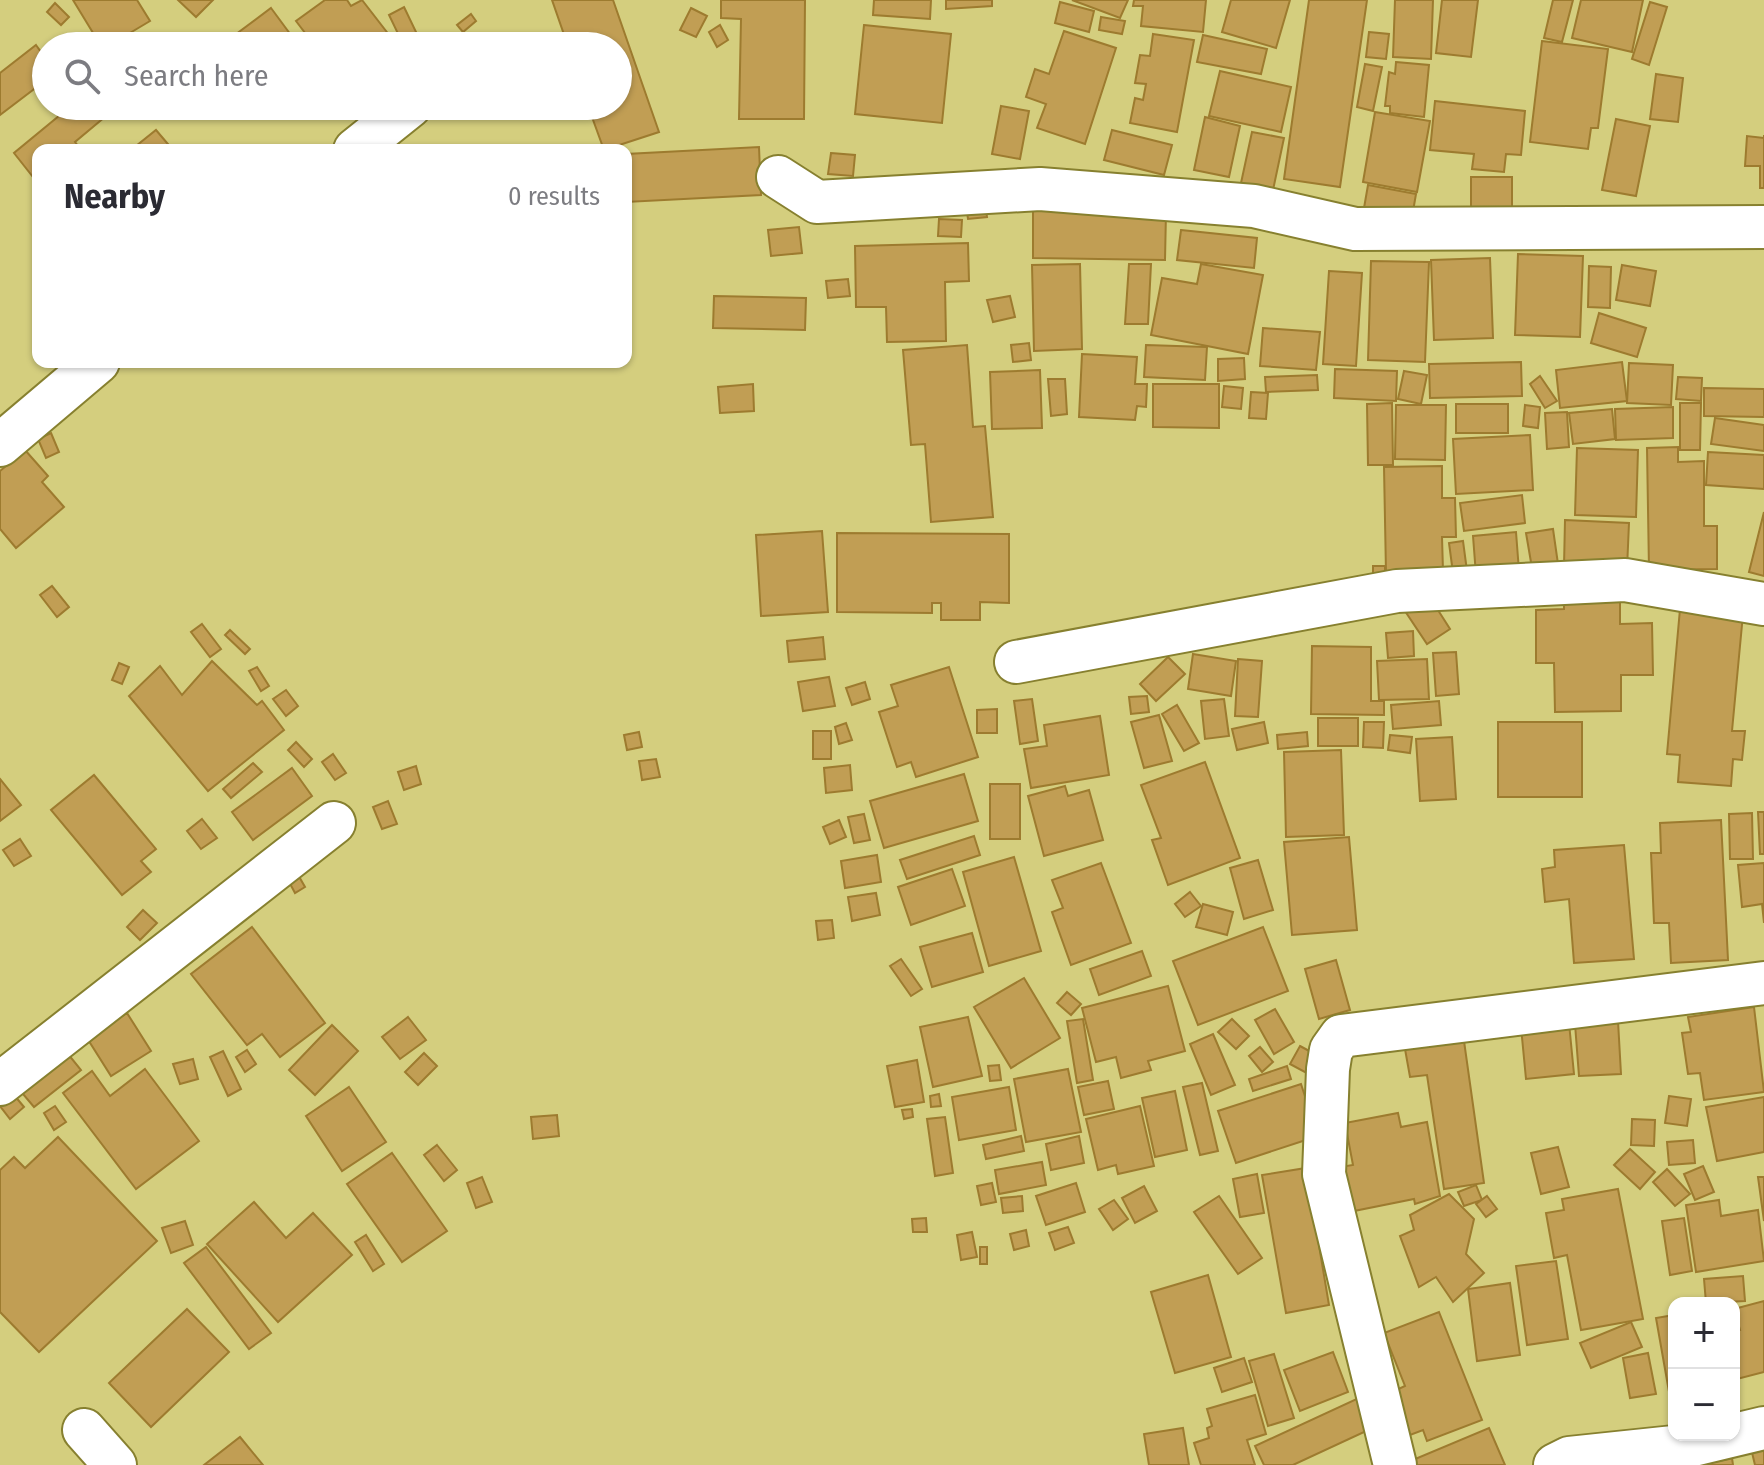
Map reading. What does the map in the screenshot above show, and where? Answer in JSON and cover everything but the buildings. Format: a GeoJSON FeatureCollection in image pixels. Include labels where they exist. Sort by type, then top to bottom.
{"type":"FeatureCollection","features":[{"type":"Feature","properties":{"kind":"street"},"geometry":{"type":"LineString","coordinates":[[362,144],[392,120]]}},
{"type":"Feature","properties":{"kind":"street"},"geometry":{"type":"LineString","coordinates":[[778,177],[817,202],[1040,189],[1254,206],[1355,229],[1764,227]]}},
{"type":"Feature","properties":{"kind":"street"},"geometry":{"type":"LineString","coordinates":[[0,445],[91,368]]}},
{"type":"Feature","properties":{"kind":"street"},"geometry":{"type":"LineString","coordinates":[[1016,662],[1397,591],[1625,580],[1764,604]]}},
{"type":"Feature","properties":{"kind":"street"},"geometry":{"type":"LineString","coordinates":[[0,1084],[334,823]]}},
{"type":"Feature","properties":{"kind":"street"},"geometry":{"type":"LineString","coordinates":[[1395,1465],[1324,1174],[1328,1069],[1331,1050],[1341,1036],[1764,983]]}},
{"type":"Feature","properties":{"kind":"street"},"geometry":{"type":"LineString","coordinates":[[1555,1465],[1569,1458],[1693,1445],[1764,1428]]}},
{"type":"Feature","properties":{"kind":"street"},"geometry":{"type":"LineString","coordinates":[[84,1430],[115,1465]]}}]}
